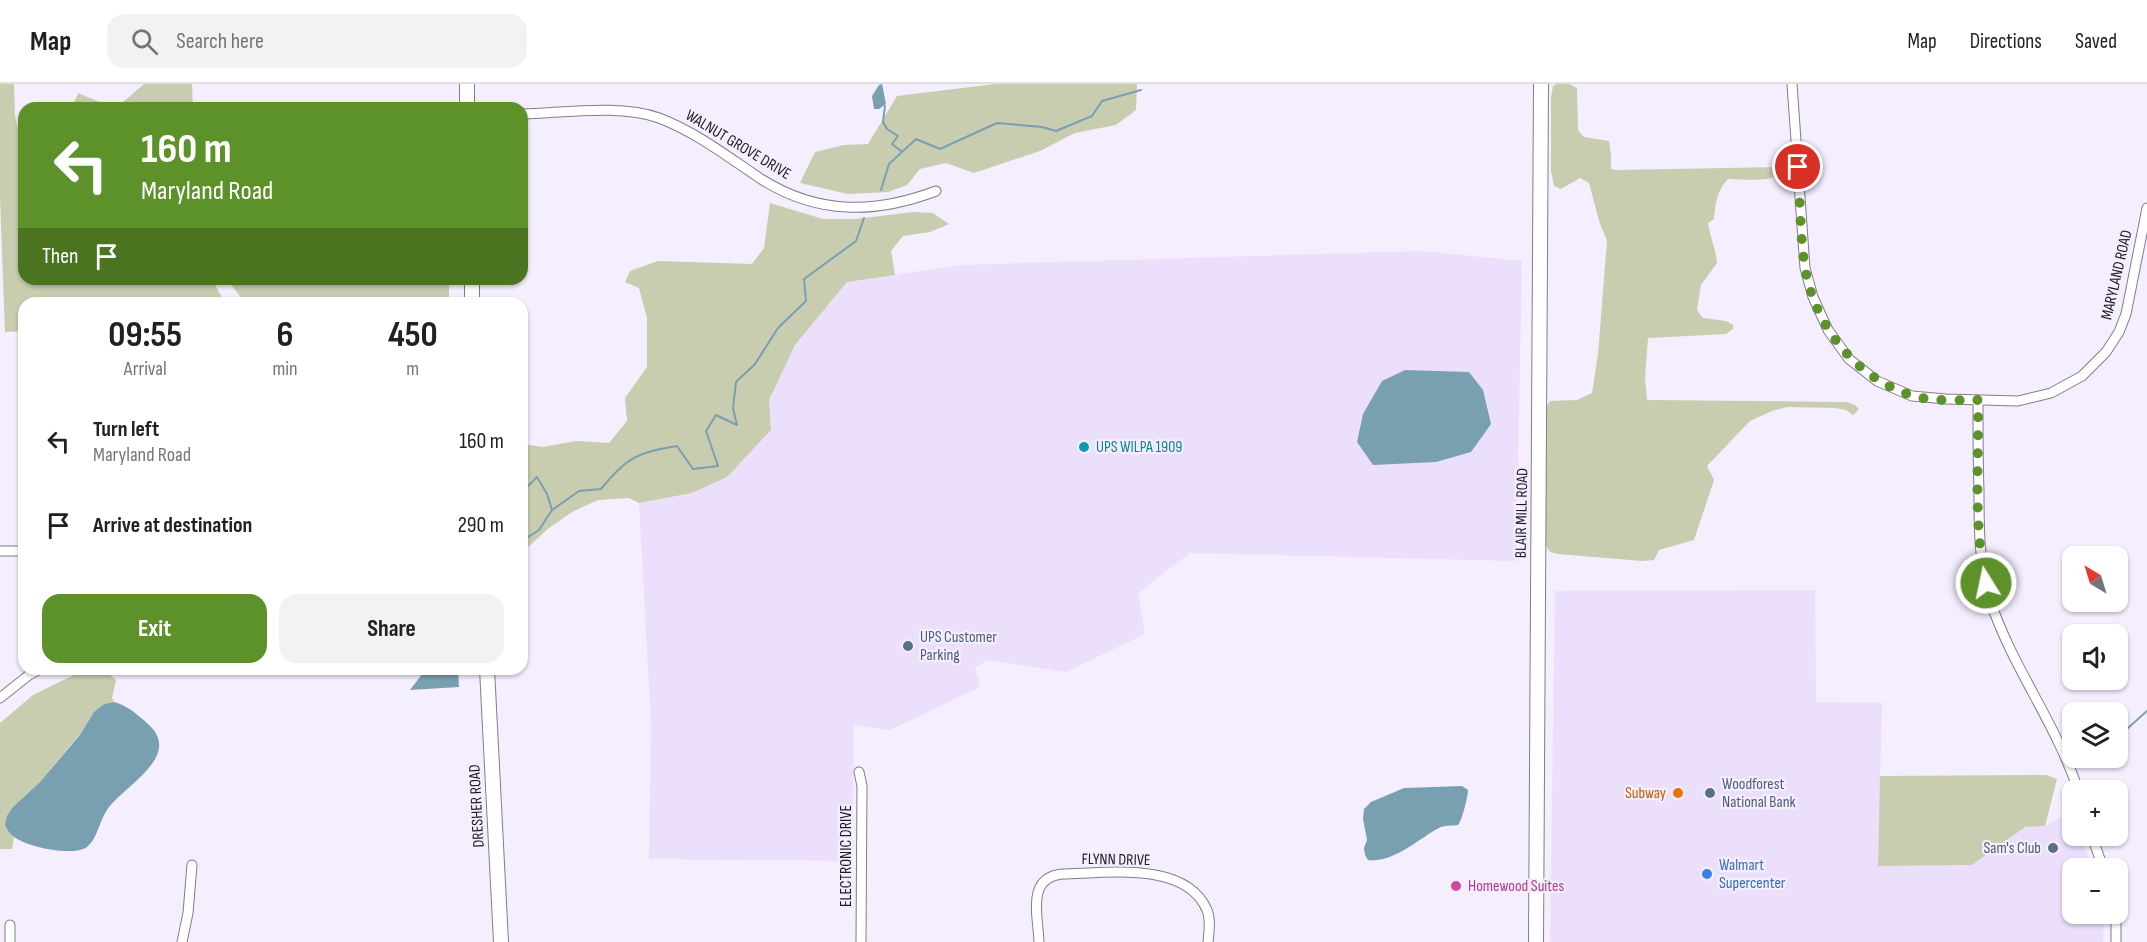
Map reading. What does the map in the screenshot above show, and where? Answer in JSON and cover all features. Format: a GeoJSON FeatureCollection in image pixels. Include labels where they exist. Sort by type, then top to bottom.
{"type":"FeatureCollection","features":[{"type":"Feature","properties":{"kind":"main road"},"geometry":{"type":"LineString","coordinates":[[466,84],[467,102]]}},
{"type":"Feature","properties":{"kind":"main road","name":"BLAIR MILL ROAD"},"geometry":{"type":"LineString","coordinates":[[1536,942],[1541,84]]}},
{"type":"Feature","properties":{"kind":"main road","name":"DRESHER ROAD"},"geometry":{"type":"LineString","coordinates":[[487,675],[501,942]]}},
{"type":"Feature","properties":{"kind":"street","name":"MARYLAND ROAD"},"geometry":{"type":"LineString","coordinates":[[1792,84],[1805,268],[1813,297],[1828,330],[1849,358],[1877,381],[1912,396],[2018,401],[2051,393],[2082,376],[2106,352],[2119,332],[2126,314],[2147,208]]}},
{"type":"Feature","properties":{"kind":"street","name":"WALNUT GROVE DRIVE"},"geometry":{"type":"LineString","coordinates":[[528,114],[624,111],[657,117],[693,134],[771,184],[792,195],[819,204],[867,208],[891,205],[936,191]]}},
{"type":"Feature","properties":{"kind":"street"},"geometry":{"type":"LineString","coordinates":[[1978,400],[1979,532],[1982,566],[1990,599],[2004,638],[2068,760],[2075,780]]}},
{"type":"Feature","properties":{"kind":"street"},"geometry":{"type":"LineString","coordinates":[[0,551],[18,551]]}},
{"type":"Feature","properties":{"kind":"street"},"geometry":{"type":"LineString","coordinates":[[0,698],[29,675]]}},
{"type":"Feature","properties":{"kind":"street","name":"ELECTRONIC DRIVE"},"geometry":{"type":"LineString","coordinates":[[859,771],[862,786],[861,942]]}},
{"type":"Feature","properties":{"kind":"street"},"geometry":{"type":"LineString","coordinates":[[182,942],[188,914],[192,865]]}},
{"type":"Feature","properties":{"kind":"street","name":"FLYNN DRIVE"},"geometry":{"type":"LineString","coordinates":[[1039,942],[1037,898],[1040,884],[1046,878],[1063,874],[1146,873],[1180,881],[1198,896],[1209,918],[1209,942]]}},
{"type":"Feature","properties":{"kind":"street"},"geometry":{"type":"LineString","coordinates":[[10,924],[10,942]]}},
{"type":"Feature","properties":{"kind":"street"},"geometry":{"type":"LineString","coordinates":[[2116,924],[2116,942]]}},
{"type":"Feature","properties":{"kind":"shaded area"},"geometry":{"type":"Polygon","coordinates":[[[1420,251],[1522,261],[1516,561],[1190,553],[1138,593],[1145,634],[1066,672],[988,660],[975,668],[980,687],[890,730],[854,725],[852,861],[649,859],[651,723],[639,503],[692,493],[727,477],[771,430],[769,400],[795,345],[847,282],[961,265],[1420,251]]]}},
{"type":"Feature","properties":{"kind":"shaded area"},"geometry":{"type":"Polygon","coordinates":[[[1815,590],[1816,702],[1882,703],[1878,866],[1972,865],[2025,827],[2045,826],[2062,816],[2062,846],[2084,846],[2089,858],[2062,858],[2062,924],[2104,924],[2103,942],[1550,942],[1555,591],[1815,590]]]}},
{"type":"Feature","properties":{"kind":"green space"},"geometry":{"type":"Polygon","coordinates":[[[0,84],[14,84],[18,130],[18,285],[215,285],[222,297],[18,297],[18,331],[5,332],[0,198],[0,84]]]}},
{"type":"Feature","properties":{"kind":"green space"},"geometry":{"type":"Polygon","coordinates":[[[144,84],[192,84],[193,102],[123,102],[144,84]]]}},
{"type":"Feature","properties":{"kind":"green space"},"geometry":{"type":"Polygon","coordinates":[[[995,84],[1137,84],[1136,110],[1116,125],[1075,133],[1040,151],[974,173],[946,163],[920,169],[907,185],[888,192],[848,194],[800,183],[815,152],[844,145],[868,144],[897,96],[995,84]]]}},
{"type":"Feature","properties":{"kind":"green space"},"geometry":{"type":"Polygon","coordinates":[[[1569,84],[1577,88],[1578,130],[1584,137],[1609,141],[1611,169],[1783,167],[1784,170],[1766,179],[1728,179],[1721,188],[1714,219],[1708,223],[1717,263],[1701,285],[1697,310],[1703,318],[1726,321],[1733,325],[1733,329],[1726,334],[1648,338],[1645,378],[1647,400],[1847,402],[1859,409],[1853,415],[1846,410],[1835,408],[1787,407],[1750,421],[1707,466],[1714,480],[1694,540],[1659,550],[1654,560],[1558,554],[1550,552],[1543,541],[1545,409],[1550,401],[1577,400],[1592,393],[1598,354],[1607,241],[1589,183],[1580,178],[1561,189],[1554,186],[1551,171],[1551,98],[1553,86],[1569,84]]]}},
{"type":"Feature","properties":{"kind":"green space"},"geometry":{"type":"Polygon","coordinates":[[[78,93],[100,102],[74,102],[78,93]]]}},
{"type":"Feature","properties":{"kind":"green space"},"geometry":{"type":"Polygon","coordinates":[[[770,203],[823,219],[856,219],[913,212],[933,213],[949,224],[930,232],[903,236],[891,251],[895,275],[847,282],[795,345],[769,400],[771,430],[727,477],[692,493],[639,503],[629,498],[598,500],[572,512],[549,528],[528,547],[528,445],[543,447],[576,441],[609,443],[627,421],[625,398],[647,367],[647,318],[639,288],[625,282],[630,271],[658,261],[752,264],[764,248],[770,203]]]}},
{"type":"Feature","properties":{"kind":"green space"},"geometry":{"type":"Polygon","coordinates":[[[232,285],[449,285],[449,297],[240,297],[232,285]]]}},
{"type":"Feature","properties":{"kind":"green space"},"geometry":{"type":"Polygon","coordinates":[[[74,675],[110,675],[116,680],[112,698],[114,702],[104,704],[94,712],[79,735],[40,782],[13,807],[9,831],[14,837],[12,849],[0,849],[0,723],[33,695],[74,675]]]}},
{"type":"Feature","properties":{"kind":"green space"},"geometry":{"type":"Polygon","coordinates":[[[2046,775],[2057,779],[2045,826],[2025,827],[1972,865],[1878,866],[1880,776],[2046,775]]]}},
{"type":"Feature","properties":{"kind":"water"},"geometry":{"type":"Polygon","coordinates":[[[882,84],[886,104],[879,109],[874,109],[872,96],[882,84]]]}},
{"type":"Feature","properties":{"kind":"water"},"geometry":{"type":"Polygon","coordinates":[[[1405,370],[1469,372],[1483,390],[1491,424],[1471,452],[1436,462],[1373,465],[1357,442],[1363,414],[1382,381],[1405,370]]]}},
{"type":"Feature","properties":{"kind":"water"},"geometry":{"type":"Polygon","coordinates":[[[421,675],[458,675],[459,687],[410,690],[421,675]]]}},
{"type":"Feature","properties":{"kind":"water"},"geometry":{"type":"Polygon","coordinates":[[[114,702],[136,714],[157,736],[159,748],[147,770],[107,810],[94,839],[87,847],[80,850],[61,851],[28,844],[13,836],[5,825],[7,816],[13,807],[40,782],[79,736],[94,712],[104,704],[114,702]]]}},
{"type":"Feature","properties":{"kind":"water"},"geometry":{"type":"Polygon","coordinates":[[[1462,786],[1468,790],[1468,793],[1458,825],[1441,827],[1387,858],[1368,860],[1364,848],[1367,840],[1363,819],[1364,809],[1371,802],[1404,788],[1462,786]]]}},
{"type":"Feature","properties":{"kind":"waterway"},"geometry":{"type":"LineString","coordinates":[[881,190],[889,164],[916,139],[940,149],[997,123],[1042,127],[1056,131],[1092,116],[1102,101],[1141,90]]}},
{"type":"Feature","properties":{"kind":"waterway"},"geometry":{"type":"LineString","coordinates":[[885,106],[883,122],[887,129],[898,136],[892,144],[901,151]]}},
{"type":"Feature","properties":{"kind":"waterway"},"geometry":{"type":"LineString","coordinates":[[528,486],[537,477],[547,494],[552,510],[579,491],[601,489],[626,463],[652,451],[677,446],[693,469],[718,466],[706,431],[716,415],[737,425],[733,408],[736,382],[755,364],[778,328],[806,301],[804,279],[856,241],[864,218]]}},
{"type":"Feature","properties":{"kind":"waterway"},"geometry":{"type":"LineString","coordinates":[[528,537],[539,530],[552,510]]}},
{"type":"Feature","properties":{"kind":"waterway"},"geometry":{"type":"LineString","coordinates":[[2128,728],[2147,711]]}},
{"type":"Feature","properties":{"kind":"place","name":"UPS WILPA 1909"},"geometry":{"type":"Point","coordinates":[1084,447]}},
{"type":"Feature","properties":{"kind":"place","name":"UPS Customer Parking"},"geometry":{"type":"Point","coordinates":[908,646]}},
{"type":"Feature","properties":{"kind":"place","name":"Subway"},"geometry":{"type":"Point","coordinates":[1678,793]}},
{"type":"Feature","properties":{"kind":"place","name":"Woodforest National Bank"},"geometry":{"type":"Point","coordinates":[1710,793]}},
{"type":"Feature","properties":{"kind":"place","name":"Sam's Club"},"geometry":{"type":"Point","coordinates":[2053,848]}},
{"type":"Feature","properties":{"kind":"place","name":"Walmart Supercenter"},"geometry":{"type":"Point","coordinates":[1707,874]}},
{"type":"Feature","properties":{"kind":"place","name":"Homewood Suites"},"geometry":{"type":"Point","coordinates":[1456,886]}},
{"type":"Feature","properties":{"kind":"route"},"geometry":{"type":"LineString","coordinates":[[1798,167],[1805,268],[1813,297],[1828,330],[1849,358],[1877,381],[1912,396],[1978,400],[1979,532],[1986,583]]}}]}
